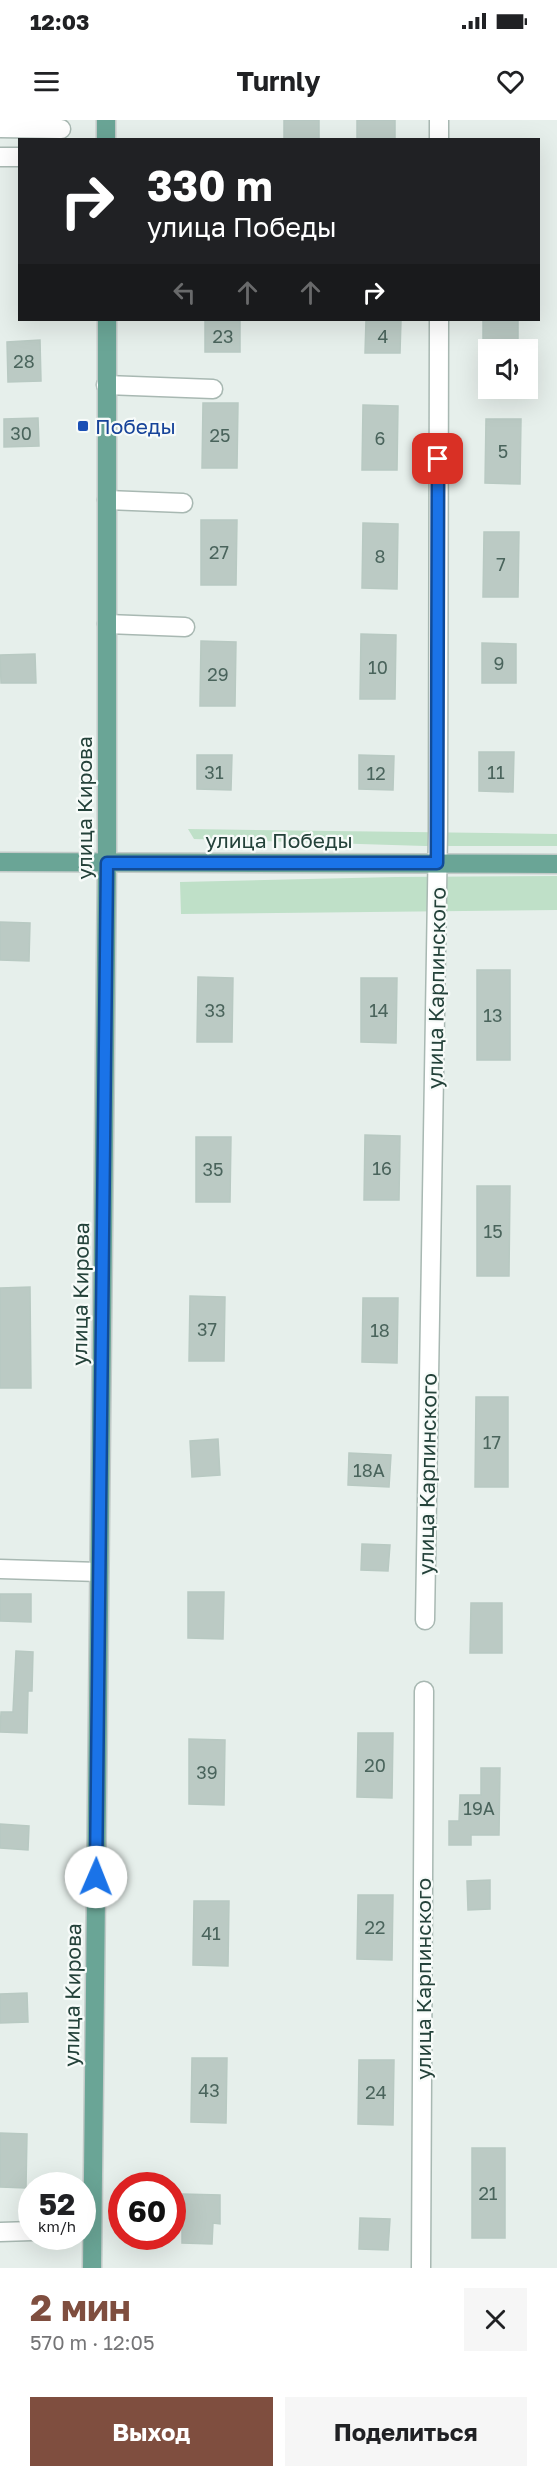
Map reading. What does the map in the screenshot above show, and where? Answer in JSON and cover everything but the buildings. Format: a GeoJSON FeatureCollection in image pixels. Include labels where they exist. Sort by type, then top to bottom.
{"type":"FeatureCollection","features":[{"type":"Feature","properties":{"kind":"main road"},"geometry":{"type":"LineString","coordinates":[[106,120],[106,138]]}},
{"type":"Feature","properties":{"kind":"main road","name":"улица Кирова"},"geometry":{"type":"LineString","coordinates":[[88,2172],[99,1572],[107,863],[106,321]]}},
{"type":"Feature","properties":{"kind":"main road","name":"улица Победы"},"geometry":{"type":"LineString","coordinates":[[0,862],[557,864]]}},
{"type":"Feature","properties":{"kind":"main road","name":"улица Кирова"},"geometry":{"type":"LineString","coordinates":[[90,2250],[92,2268]]}},
{"type":"Feature","properties":{"kind":"street"},"geometry":{"type":"LineString","coordinates":[[439,120],[439,138]]}},
{"type":"Feature","properties":{"kind":"street"},"geometry":{"type":"LineString","coordinates":[[0,128],[62,129]]}},
{"type":"Feature","properties":{"kind":"street"},"geometry":{"type":"LineString","coordinates":[[0,157],[18,157]]}},
{"type":"Feature","properties":{"kind":"street","name":"улица Карпинского"},"geometry":{"type":"LineString","coordinates":[[424,1620],[437,863],[439,321]]}},
{"type":"Feature","properties":{"kind":"street"},"geometry":{"type":"LineString","coordinates":[[106,385],[213,389]]}},
{"type":"Feature","properties":{"kind":"street"},"geometry":{"type":"LineString","coordinates":[[106,500],[183,503]]}},
{"type":"Feature","properties":{"kind":"street"},"geometry":{"type":"LineString","coordinates":[[107,624],[185,627]]}},
{"type":"Feature","properties":{"kind":"street"},"geometry":{"type":"LineString","coordinates":[[0,1569],[99,1572]]}},
{"type":"Feature","properties":{"kind":"street","name":"улица Карпинского"},"geometry":{"type":"LineString","coordinates":[[421,2268],[424,1690]]}},
{"type":"Feature","properties":{"kind":"street"},"geometry":{"type":"LineString","coordinates":[[0,2232],[18,2231]]}},
{"type":"Feature","properties":{"kind":"green space"},"geometry":{"type":"Polygon","coordinates":[[[188,829],[557,834],[557,846],[425,846],[194,839],[188,829]]]}},
{"type":"Feature","properties":{"kind":"green space"},"geometry":{"type":"Polygon","coordinates":[[[557,876],[557,910],[181,914],[180,882],[557,876]]]}},
{"type":"Feature","properties":{"kind":"place","name":"Победы"},"geometry":{"type":"Point","coordinates":[83,426]}},
{"type":"Feature","properties":{"kind":"route"},"geometry":{"type":"LineString","coordinates":[[96,1877],[107,863],[437,863],[438,459]]}}]}
